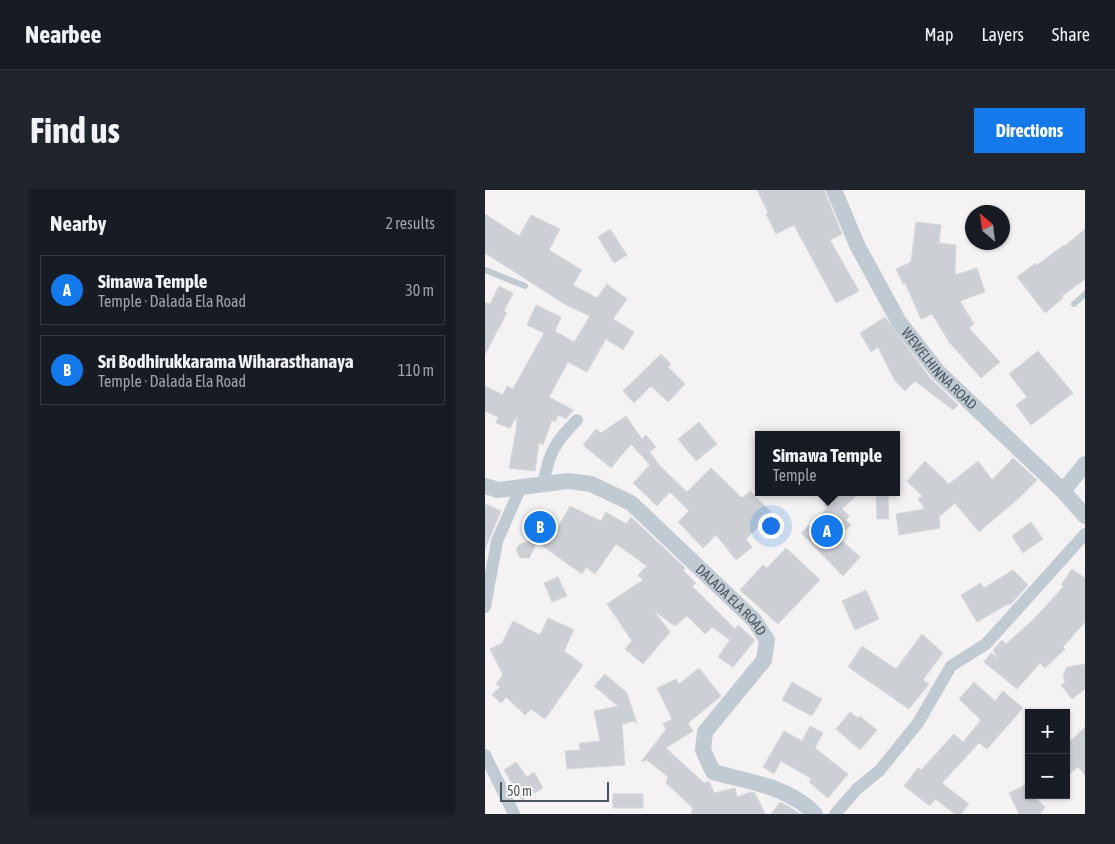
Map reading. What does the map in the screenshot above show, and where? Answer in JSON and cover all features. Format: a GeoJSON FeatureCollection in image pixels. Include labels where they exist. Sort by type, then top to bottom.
{"type":"FeatureCollection","features":[{"type":"Feature","properties":{"kind":"street","name":"WEWELHINNA ROAD"},"geometry":{"type":"LineString","coordinates":[[834,190],[857,245],[899,322],[938,372],[1063,491],[1085,516]]}},
{"type":"Feature","properties":{"kind":"street"},"geometry":{"type":"LineString","coordinates":[[543,485],[547,461],[558,439],[577,420]]}},
{"type":"Feature","properties":{"kind":"street"},"geometry":{"type":"LineString","coordinates":[[1063,491],[1085,464]]}},
{"type":"Feature","properties":{"kind":"street","name":"DALADA ELA ROAD"},"geometry":{"type":"LineString","coordinates":[[485,486],[498,490],[520,489],[568,481],[591,484],[631,503],[754,620],[767,640],[764,660],[705,732],[703,750],[713,772],[781,790],[803,801],[815,814]]}},
{"type":"Feature","properties":{"kind":"street"},"geometry":{"type":"LineString","coordinates":[[485,606],[497,541],[520,489]]}},
{"type":"Feature","properties":{"kind":"street"},"geometry":{"type":"LineString","coordinates":[[835,814],[857,789],[880,770],[918,723],[951,666],[986,644],[1085,534]]}},
{"type":"Feature","properties":{"kind":"street"},"geometry":{"type":"LineString","coordinates":[[485,754],[514,814]]}},
{"type":"Feature","properties":{"kind":"lane"},"geometry":{"type":"LineString","coordinates":[[485,270],[525,286]]}},
{"type":"Feature","properties":{"kind":"lane"},"geometry":{"type":"LineString","coordinates":[[1074,304],[1085,294]]}},
{"type":"Feature","properties":{"kind":"building"},"geometry":{"type":"Polygon","coordinates":[[[757,190],[824,190],[842,234],[830,240],[859,291],[836,303],[794,225],[776,234],[757,190]]]}},
{"type":"Feature","properties":{"kind":"building"},"geometry":{"type":"Polygon","coordinates":[[[485,214],[519,236],[531,215],[560,229],[549,250],[582,270],[573,285],[597,298],[607,284],[627,299],[613,319],[634,332],[623,350],[606,339],[587,372],[568,362],[549,397],[573,410],[566,419],[558,415],[555,422],[552,420],[543,445],[539,443],[535,471],[509,468],[517,416],[510,428],[496,423],[498,417],[485,411],[485,386],[503,395],[507,386],[513,389],[544,333],[527,325],[536,305],[561,317],[555,331],[574,342],[590,316],[566,305],[485,253],[485,214]]]}},
{"type":"Feature","properties":{"kind":"building"},"geometry":{"type":"Polygon","coordinates":[[[916,222],[941,225],[939,243],[956,245],[955,275],[977,268],[985,292],[960,301],[974,324],[969,328],[1000,362],[981,378],[949,342],[932,314],[921,319],[905,283],[903,284],[896,269],[911,262],[916,222]]]}},
{"type":"Feature","properties":{"kind":"building"},"geometry":{"type":"Polygon","coordinates":[[[610,229],[627,255],[614,263],[598,237],[610,229]]]}},
{"type":"Feature","properties":{"kind":"building"},"geometry":{"type":"Polygon","coordinates":[[[1085,229],[1085,279],[1062,296],[1063,298],[1045,313],[1017,277],[1065,246],[1085,229]]]}},
{"type":"Feature","properties":{"kind":"building"},"geometry":{"type":"Polygon","coordinates":[[[499,286],[513,293],[504,311],[507,313],[485,354],[485,302],[490,304],[499,286]]]}},
{"type":"Feature","properties":{"kind":"building"},"geometry":{"type":"Polygon","coordinates":[[[885,317],[930,378],[958,405],[953,410],[915,381],[905,391],[895,381],[878,347],[871,352],[860,333],[885,317]]]}},
{"type":"Feature","properties":{"kind":"building"},"geometry":{"type":"Polygon","coordinates":[[[1038,351],[1073,393],[1031,425],[1016,405],[1027,397],[1009,374],[1038,351]]]}},
{"type":"Feature","properties":{"kind":"building"},"geometry":{"type":"Polygon","coordinates":[[[661,354],[671,364],[668,367],[685,384],[668,402],[651,386],[634,403],[623,391],[661,354]]]}},
{"type":"Feature","properties":{"kind":"building"},"geometry":{"type":"Polygon","coordinates":[[[626,416],[642,439],[646,435],[656,447],[650,452],[659,465],[687,492],[711,468],[742,498],[750,491],[772,513],[746,539],[752,547],[736,560],[716,535],[703,548],[678,522],[689,511],[670,492],[657,506],[633,483],[650,465],[631,444],[611,468],[583,445],[596,429],[601,433],[626,416]]]}},
{"type":"Feature","properties":{"kind":"building"},"geometry":{"type":"Polygon","coordinates":[[[699,422],[717,444],[696,461],[678,439],[699,422]]]}},
{"type":"Feature","properties":{"kind":"building"},"geometry":{"type":"Polygon","coordinates":[[[1013,458],[1037,480],[979,532],[955,503],[939,517],[940,528],[899,535],[896,514],[925,509],[918,499],[922,496],[907,481],[925,461],[949,484],[978,461],[992,480],[1013,458]]]}},
{"type":"Feature","properties":{"kind":"building"},"geometry":{"type":"Polygon","coordinates":[[[833,496],[856,496],[842,509],[849,516],[846,520],[851,525],[838,537],[860,557],[843,576],[801,533],[827,508],[824,505],[833,496]]]}},
{"type":"Feature","properties":{"kind":"building"},"geometry":{"type":"Polygon","coordinates":[[[888,496],[889,519],[877,519],[876,497],[888,496]]]}},
{"type":"Feature","properties":{"kind":"building"},"geometry":{"type":"Polygon","coordinates":[[[485,504],[501,511],[485,549],[485,504]]]}},
{"type":"Feature","properties":{"kind":"building"},"geometry":{"type":"Polygon","coordinates":[[[570,506],[601,521],[606,512],[626,524],[631,517],[685,568],[683,570],[696,583],[692,586],[735,629],[738,625],[755,640],[733,667],[718,657],[730,640],[712,627],[705,634],[687,616],[675,626],[654,611],[670,632],[643,664],[625,649],[632,641],[607,604],[643,580],[638,575],[647,566],[616,544],[595,574],[586,567],[582,574],[540,544],[540,537],[543,536],[528,525],[536,514],[557,529],[570,506]]]}},
{"type":"Feature","properties":{"kind":"building"},"geometry":{"type":"Polygon","coordinates":[[[1031,522],[1043,539],[1023,553],[1012,536],[1031,522]]]}},
{"type":"Feature","properties":{"kind":"building"},"geometry":{"type":"Polygon","coordinates":[[[540,537],[529,558],[520,558],[516,549],[520,544],[540,537]]]}},
{"type":"Feature","properties":{"kind":"building"},"geometry":{"type":"Polygon","coordinates":[[[786,548],[820,580],[778,624],[740,590],[763,565],[767,568],[786,548]]]}},
{"type":"Feature","properties":{"kind":"building"},"geometry":{"type":"Polygon","coordinates":[[[1072,569],[1085,578],[1085,622],[1063,647],[1065,649],[1045,668],[1040,663],[1017,689],[984,662],[991,653],[998,658],[993,650],[1002,640],[1006,644],[1035,618],[1064,586],[1061,585],[1072,569]]]}},
{"type":"Feature","properties":{"kind":"building"},"geometry":{"type":"Polygon","coordinates":[[[1013,570],[1028,585],[1010,605],[1008,604],[977,622],[961,595],[981,583],[984,588],[1013,570]]]}},
{"type":"Feature","properties":{"kind":"building"},"geometry":{"type":"Polygon","coordinates":[[[558,577],[567,596],[552,602],[544,583],[558,577]]]}},
{"type":"Feature","properties":{"kind":"building"},"geometry":{"type":"Polygon","coordinates":[[[866,590],[879,619],[855,630],[842,601],[866,590]]]}},
{"type":"Feature","properties":{"kind":"building"},"geometry":{"type":"Polygon","coordinates":[[[548,618],[574,630],[564,651],[583,665],[545,719],[531,709],[525,715],[506,697],[501,703],[492,695],[500,687],[496,684],[503,675],[490,649],[502,643],[513,621],[540,635],[548,618]]]}},
{"type":"Feature","properties":{"kind":"building"},"geometry":{"type":"Polygon","coordinates":[[[922,634],[943,653],[923,680],[929,684],[909,709],[848,667],[862,646],[896,669],[922,634]]]}},
{"type":"Feature","properties":{"kind":"building"},"geometry":{"type":"Polygon","coordinates":[[[1085,664],[1085,689],[1072,699],[1061,685],[1065,683],[1063,675],[1067,667],[1085,664]]]}},
{"type":"Feature","properties":{"kind":"building"},"geometry":{"type":"Polygon","coordinates":[[[699,668],[721,696],[688,723],[693,731],[666,748],[704,783],[709,781],[714,793],[735,788],[737,797],[750,792],[755,793],[765,814],[691,814],[693,808],[666,783],[668,777],[647,760],[641,762],[666,729],[663,724],[672,719],[657,688],[676,679],[679,684],[699,668]]]}},
{"type":"Feature","properties":{"kind":"building"},"geometry":{"type":"Polygon","coordinates":[[[605,674],[627,693],[637,724],[634,721],[622,724],[625,765],[567,769],[565,751],[580,750],[579,743],[600,741],[594,711],[618,706],[594,686],[605,674]]]}},
{"type":"Feature","properties":{"kind":"building"},"geometry":{"type":"Polygon","coordinates":[[[792,682],[822,699],[812,716],[782,700],[792,682]]]}},
{"type":"Feature","properties":{"kind":"building"},"geometry":{"type":"Polygon","coordinates":[[[974,682],[995,701],[1003,691],[1023,708],[987,749],[979,743],[942,783],[969,804],[961,814],[955,814],[935,799],[930,806],[904,786],[918,768],[921,770],[954,734],[963,742],[981,720],[959,699],[974,682]]]}},
{"type":"Feature","properties":{"kind":"building"},"geometry":{"type":"Polygon","coordinates":[[[850,712],[858,718],[860,716],[877,730],[860,750],[836,729],[850,712]]]}},
{"type":"Feature","properties":{"kind":"building"},"geometry":{"type":"Polygon","coordinates":[[[810,726],[823,733],[815,748],[848,774],[828,798],[809,782],[812,779],[781,761],[774,774],[763,767],[784,731],[802,741],[810,726]]]}},
{"type":"Feature","properties":{"kind":"building"},"geometry":{"type":"Polygon","coordinates":[[[1085,727],[1085,775],[1078,767],[1070,774],[1070,741],[1085,727]]]}},
{"type":"Feature","properties":{"kind":"building"},"geometry":{"type":"Polygon","coordinates":[[[516,762],[527,777],[534,772],[543,788],[522,800],[504,770],[516,762]]]}},
{"type":"Feature","properties":{"kind":"building"},"geometry":{"type":"Polygon","coordinates":[[[1025,785],[1025,799],[1036,799],[1045,807],[1040,814],[1019,814],[1009,793],[1025,785]]]}},
{"type":"Feature","properties":{"kind":"building"},"geometry":{"type":"Polygon","coordinates":[[[613,794],[643,794],[643,808],[613,808],[613,794]]]}},
{"type":"Feature","properties":{"kind":"building"},"geometry":{"type":"Polygon","coordinates":[[[780,802],[788,806],[800,814],[771,814],[780,802]]]}},
{"type":"Feature","properties":{"kind":"place","name":"Sri Bodhirukkarama Wiharasthanaya"},"geometry":{"type":"Point","coordinates":[540,527]}},
{"type":"Feature","properties":{"kind":"place","name":"Simawa Temple"},"geometry":{"type":"Point","coordinates":[827,531]}}]}
